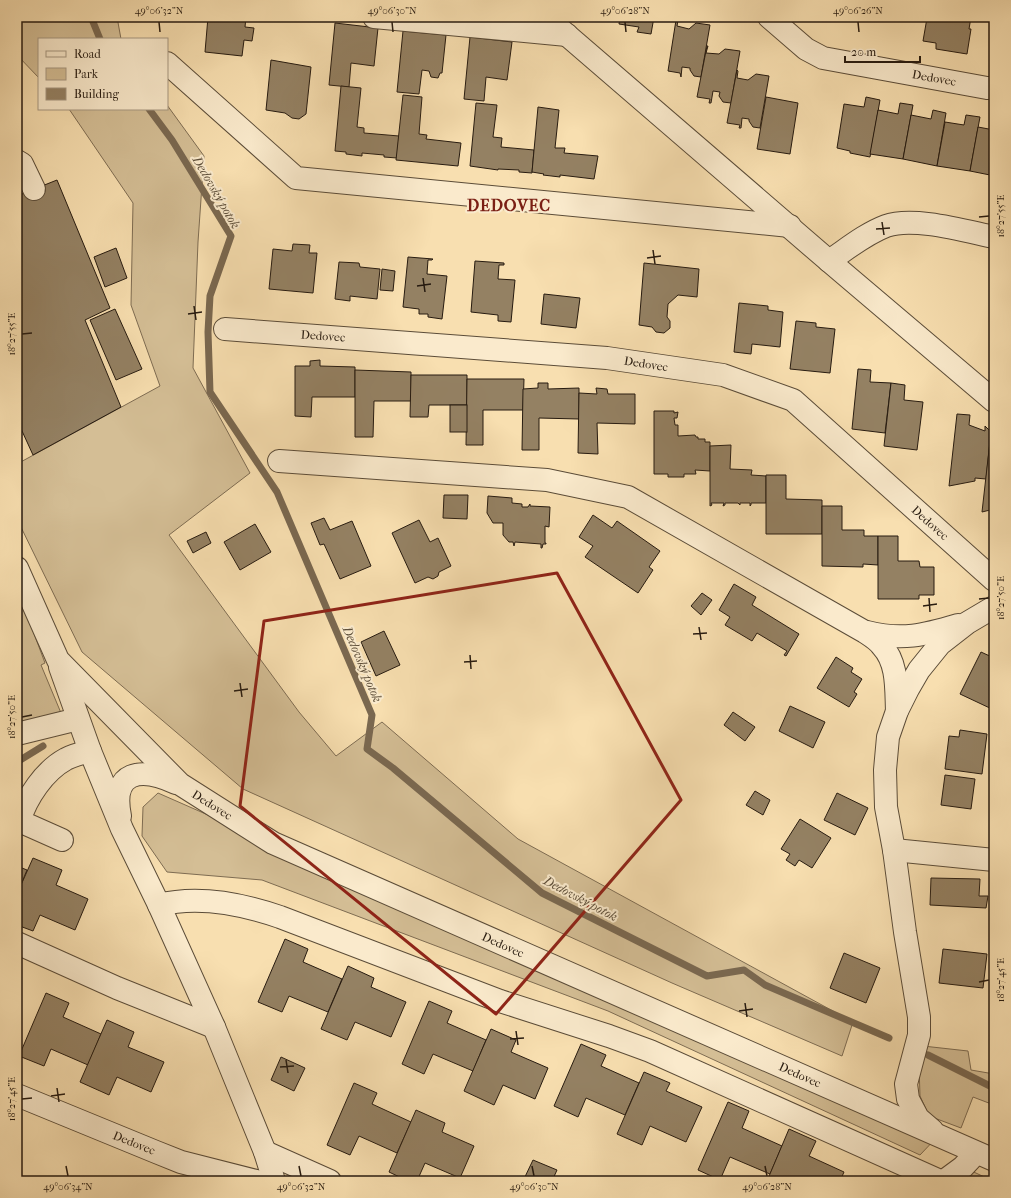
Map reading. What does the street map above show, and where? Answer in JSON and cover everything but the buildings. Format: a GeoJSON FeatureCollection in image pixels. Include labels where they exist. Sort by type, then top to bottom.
{"type":"FeatureCollection","features":[{"type":"Feature","properties":{"kind":"street"},"geometry":{"type":"LineString","coordinates":[[374,17],[567,35]]}},
{"type":"Feature","properties":{"kind":"street"},"geometry":{"type":"LineString","coordinates":[[546,17],[994,401]]}},
{"type":"Feature","properties":{"kind":"street","name":"Dedovec"},"geometry":{"type":"LineString","coordinates":[[769,17],[806,49],[824,58],[986,88],[994,88]]}},
{"type":"Feature","properties":{"kind":"street"},"geometry":{"type":"LineString","coordinates":[[168,64],[296,178],[790,226]]}},
{"type":"Feature","properties":{"kind":"street"},"geometry":{"type":"LineString","coordinates":[[17,161],[22,164],[34,189]]}},
{"type":"Feature","properties":{"kind":"street"},"geometry":{"type":"LineString","coordinates":[[829,261],[866,236],[886,226],[902,223],[915,223],[994,237]]}},
{"type":"Feature","properties":{"kind":"street","name":"Dedovec"},"geometry":{"type":"LineString","coordinates":[[225,329],[607,358],[723,375],[793,400],[994,580]]}},
{"type":"Feature","properties":{"kind":"street"},"geometry":{"type":"LineString","coordinates":[[279,461],[547,480],[628,497],[865,632],[883,646],[893,662],[896,681],[897,711]]}},
{"type":"Feature","properties":{"kind":"street","name":"Dedovec"},"geometry":{"type":"LineString","coordinates":[[17,568],[58,660],[90,751],[122,829],[159,905],[214,1027],[265,1152],[274,1181]]}},
{"type":"Feature","properties":{"kind":"street"},"geometry":{"type":"LineString","coordinates":[[938,1136],[918,1118],[908,1099],[906,1084],[925,1024],[905,932],[894,850],[886,807],[885,770],[888,738],[897,711],[908,689],[919,670],[940,644],[967,623],[994,607]]}},
{"type":"Feature","properties":{"kind":"street"},"geometry":{"type":"LineString","coordinates":[[865,632],[896,637],[915,636],[967,623]]}},
{"type":"Feature","properties":{"kind":"street","name":"Dedovec"},"geometry":{"type":"LineString","coordinates":[[58,660],[180,784],[273,843],[985,1157]]}},
{"type":"Feature","properties":{"kind":"street"},"geometry":{"type":"LineString","coordinates":[[17,734],[78,719]]}},
{"type":"Feature","properties":{"kind":"street"},"geometry":{"type":"LineString","coordinates":[[62,840],[18,820],[35,789],[44,777],[57,765],[73,756],[90,751]]}},
{"type":"Feature","properties":{"kind":"street"},"geometry":{"type":"LineString","coordinates":[[122,829],[118,807],[118,796],[121,787],[126,780],[132,776],[148,773],[180,784]]}},
{"type":"Feature","properties":{"kind":"street"},"geometry":{"type":"LineString","coordinates":[[894,850],[994,860]]}},
{"type":"Feature","properties":{"kind":"street"},"geometry":{"type":"LineString","coordinates":[[159,905],[172,902],[200,901],[246,906],[280,917],[500,1001],[609,1036],[650,1052],[940,1181]]}},
{"type":"Feature","properties":{"kind":"street"},"geometry":{"type":"LineString","coordinates":[[17,942],[117,988],[214,1027]]}},
{"type":"Feature","properties":{"kind":"street","name":"Dedovec"},"geometry":{"type":"LineString","coordinates":[[17,1095],[182,1162],[256,1181]]}},
{"type":"Feature","properties":{"kind":"street"},"geometry":{"type":"LineString","coordinates":[[265,1152],[330,1181]]}},
{"type":"Feature","properties":{"kind":"street"},"geometry":{"type":"LineString","coordinates":[[944,1181],[963,1167],[985,1157]]}},
{"type":"Feature","properties":{"kind":"highlighted area"},"geometry":{"type":"Polygon","coordinates":[[[557,573],[681,800],[496,1014],[240,806],[264,621],[557,573]]]}},
{"type":"Feature","properties":{"kind":"green space"},"geometry":{"type":"Polygon","coordinates":[[[17,17],[117,17],[121,38],[38,38],[38,77],[17,55],[17,17]]]}},
{"type":"Feature","properties":{"kind":"green space"},"geometry":{"type":"Polygon","coordinates":[[[168,106],[204,156],[198,242],[193,368],[250,473],[169,535],[299,712],[336,756],[382,722],[518,839],[853,1022],[842,1056],[672,983],[243,789],[82,652],[17,519],[17,464],[160,386],[131,305],[133,203],[70,110],[168,110],[168,106]]]}},
{"type":"Feature","properties":{"kind":"green space"},"geometry":{"type":"Polygon","coordinates":[[[24,607],[45,663],[41,665],[61,713],[17,725],[17,609],[24,607]]]}},
{"type":"Feature","properties":{"kind":"green space"},"geometry":{"type":"Polygon","coordinates":[[[158,793],[938,1136],[920,1155],[608,1011],[262,880],[167,872],[142,836],[143,807],[158,793]]]}},
{"type":"Feature","properties":{"kind":"green space"},"geometry":{"type":"Polygon","coordinates":[[[923,1046],[968,1051],[971,1070],[994,1074],[994,1105],[973,1097],[961,1128],[929,1116],[920,1096],[919,1066],[923,1046]]]}},
{"type":"Feature","properties":{"kind":"green space"},"geometry":{"type":"Polygon","coordinates":[[[963,1167],[993,1181],[946,1181],[963,1167]]]}},
{"type":"Feature","properties":{"kind":"waterway","name":"Dedovský potok"},"geometry":{"type":"LineString","coordinates":[[91,17],[100,38]]}},
{"type":"Feature","properties":{"kind":"waterway","name":"Dedovský potok"},"geometry":{"type":"LineString","coordinates":[[150,110],[172,140],[231,236],[210,296],[208,332],[210,392],[277,492],[372,715],[367,749],[393,768],[542,893],[707,976],[744,970],[765,985],[889,1038]]}},
{"type":"Feature","properties":{"kind":"waterway"},"geometry":{"type":"LineString","coordinates":[[17,762],[43,746]]}},
{"type":"Feature","properties":{"kind":"waterway","name":"Dedovský potok"},"geometry":{"type":"LineString","coordinates":[[928,1055],[994,1088]]}},
{"type":"Feature","properties":{"kind":"district","name":"DEDOVEC"},"geometry":{"type":"Point","coordinates":[509,205]}}]}
